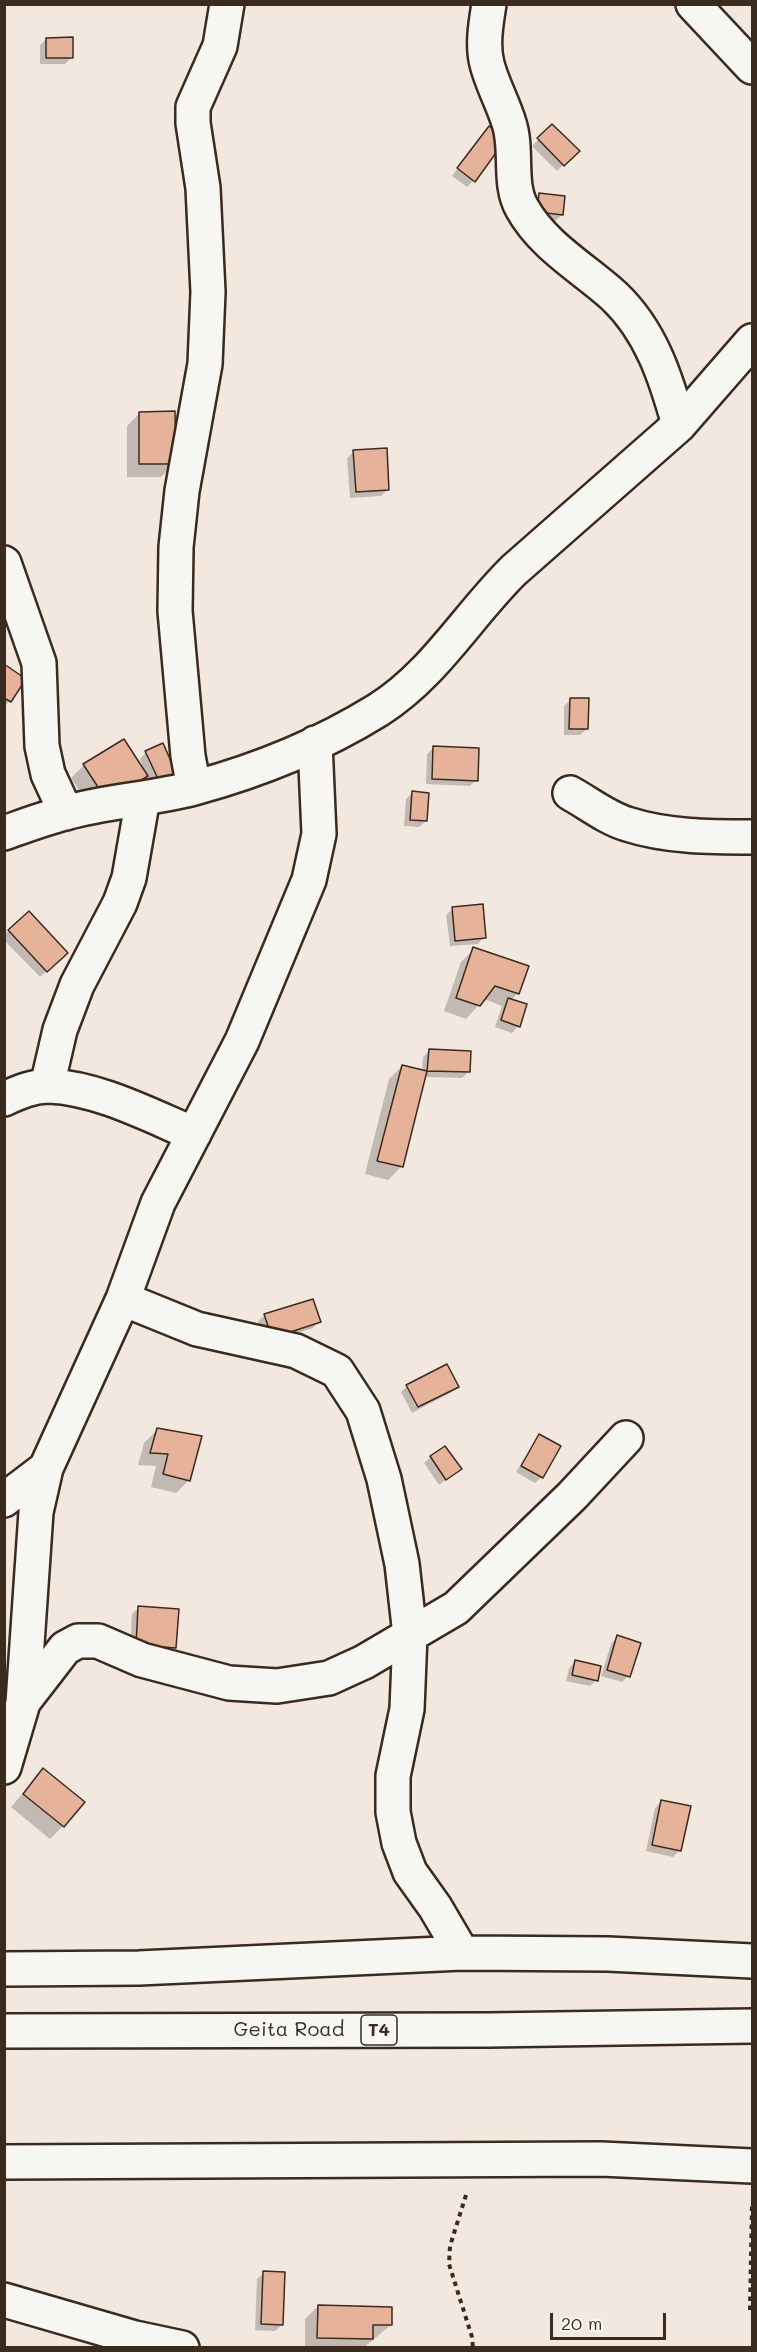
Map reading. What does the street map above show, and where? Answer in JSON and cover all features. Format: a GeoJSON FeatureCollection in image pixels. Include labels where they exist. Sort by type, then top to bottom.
{"type":"FeatureCollection","features":[{"type":"Feature","properties":{"kind":"main road"},"geometry":{"type":"LineString","coordinates":[[194,788],[188,756],[175,611],[180,513],[205,364],[203,188],[192,123],[193,107],[220,46],[227,4]]}},
{"type":"Feature","properties":{"kind":"main road"},"geometry":{"type":"LineString","coordinates":[[489,4],[485,30],[486,63],[515,140],[515,185],[521,207],[545,237],[579,271],[614,297],[636,324],[655,351],[666,379],[679,425]]}},
{"type":"Feature","properties":{"kind":"main road"},"geometry":{"type":"LineString","coordinates":[[693,4],[753,67]]}},
{"type":"Feature","properties":{"kind":"main road"},"geometry":{"type":"LineString","coordinates":[[4,833],[66,813],[194,788],[250,770],[315,743],[380,709],[422,674],[464,628],[489,594],[514,570],[679,425],[753,341]]}},
{"type":"Feature","properties":{"kind":"main road"},"geometry":{"type":"LineString","coordinates":[[4,563],[39,663],[42,746],[48,774],[66,813]]}},
{"type":"Feature","properties":{"kind":"main road"},"geometry":{"type":"LineString","coordinates":[[4,1767],[23,1703],[36,1512],[46,1468],[123,1299],[158,1203],[242,1041],[309,880],[319,834],[315,743]]}},
{"type":"Feature","properties":{"kind":"main road"},"geometry":{"type":"LineString","coordinates":[[570,793],[625,824],[652,831],[690,836],[753,837]]}},
{"type":"Feature","properties":{"kind":"main road"},"geometry":{"type":"LineString","coordinates":[[47,1086],[60,1030],[77,985],[120,903],[129,878],[143,798]]}},
{"type":"Feature","properties":{"kind":"main road"},"geometry":{"type":"LineString","coordinates":[[4,1099],[25,1090],[47,1086],[94,1095],[194,1134]]}},
{"type":"Feature","properties":{"kind":"main road"},"geometry":{"type":"LineString","coordinates":[[123,1299],[197,1329],[296,1351],[337,1371],[363,1411],[384,1479],[402,1564],[411,1635],[407,1709],[393,1776],[393,1812],[399,1843],[410,1872],[435,1907],[462,1953]]}},
{"type":"Feature","properties":{"kind":"main road"},"geometry":{"type":"LineString","coordinates":[[23,1703],[65,1648],[78,1641],[98,1641],[142,1660],[194,1676],[229,1683],[277,1686],[329,1678],[411,1635],[456,1608],[572,1496],[626,1438]]}},
{"type":"Feature","properties":{"kind":"main road"},"geometry":{"type":"LineString","coordinates":[[4,1500],[46,1468]]}},
{"type":"Feature","properties":{"kind":"main road"},"geometry":{"type":"LineString","coordinates":[[4,1969],[139,1968],[462,1953],[620,1954],[753,1961]]}},
{"type":"Feature","properties":{"kind":"main road","name":"Geita Road"},"geometry":{"type":"LineString","coordinates":[[4,2031],[465,2030],[753,2026]]}},
{"type":"Feature","properties":{"kind":"main road"},"geometry":{"type":"LineString","coordinates":[[4,2162],[601,2159],[752,2166]]}},
{"type":"Feature","properties":{"kind":"main road"},"geometry":{"type":"LineString","coordinates":[[4,2300],[135,2338],[182,2348]]}},
{"type":"Feature","properties":{"kind":"path"},"geometry":{"type":"LineString","coordinates":[[466,2159],[466,2196],[450,2246],[449,2264],[472,2337],[473,2348]]}},
{"type":"Feature","properties":{"kind":"path"},"geometry":{"type":"LineString","coordinates":[[750,2310],[752,2166]]}},
{"type":"Feature","properties":{"kind":"building"},"geometry":{"type":"Polygon","coordinates":[[[73,37],[73,58],[46,58],[46,38],[73,37]]]}},
{"type":"Feature","properties":{"kind":"building"},"geometry":{"type":"Polygon","coordinates":[[[552,124],[580,151],[564,166],[537,138],[552,124]]]}},
{"type":"Feature","properties":{"kind":"building"},"geometry":{"type":"Polygon","coordinates":[[[489,126],[506,139],[475,182],[457,168],[489,126]]]}},
{"type":"Feature","properties":{"kind":"building"},"geometry":{"type":"Polygon","coordinates":[[[539,193],[565,196],[563,215],[537,212],[539,193]]]}},
{"type":"Feature","properties":{"kind":"building"},"geometry":{"type":"Polygon","coordinates":[[[175,411],[176,464],[139,464],[139,412],[175,411]]]}},
{"type":"Feature","properties":{"kind":"building"},"geometry":{"type":"Polygon","coordinates":[[[387,448],[389,490],[356,492],[353,450],[387,448]]]}},
{"type":"Feature","properties":{"kind":"building"},"geometry":{"type":"Polygon","coordinates":[[[4,664],[26,679],[11,702],[4,698],[4,664]]]}},
{"type":"Feature","properties":{"kind":"building"},"geometry":{"type":"Polygon","coordinates":[[[570,698],[589,698],[588,729],[569,729],[570,698]]]}},
{"type":"Feature","properties":{"kind":"building"},"geometry":{"type":"Polygon","coordinates":[[[124,739],[148,776],[107,801],[83,764],[124,739]]]}},
{"type":"Feature","properties":{"kind":"building"},"geometry":{"type":"Polygon","coordinates":[[[163,743],[177,775],[160,783],[145,751],[163,743]]]}},
{"type":"Feature","properties":{"kind":"building"},"geometry":{"type":"Polygon","coordinates":[[[433,746],[479,748],[478,781],[432,779],[433,746]]]}},
{"type":"Feature","properties":{"kind":"building"},"geometry":{"type":"Polygon","coordinates":[[[412,791],[429,793],[427,821],[410,820],[412,791]]]}},
{"type":"Feature","properties":{"kind":"building"},"geometry":{"type":"Polygon","coordinates":[[[483,904],[486,938],[455,941],[452,907],[483,904]]]}},
{"type":"Feature","properties":{"kind":"building"},"geometry":{"type":"Polygon","coordinates":[[[29,911],[68,953],[47,972],[8,930],[29,911]]]}},
{"type":"Feature","properties":{"kind":"building"},"geometry":{"type":"Polygon","coordinates":[[[473,947],[529,966],[519,994],[495,986],[480,1006],[456,998],[473,947]]]}},
{"type":"Feature","properties":{"kind":"building"},"geometry":{"type":"Polygon","coordinates":[[[508,998],[527,1004],[520,1027],[501,1020],[508,998]]]}},
{"type":"Feature","properties":{"kind":"building"},"geometry":{"type":"Polygon","coordinates":[[[429,1049],[471,1051],[470,1072],[427,1071],[429,1049]]]}},
{"type":"Feature","properties":{"kind":"building"},"geometry":{"type":"Polygon","coordinates":[[[402,1065],[427,1071],[403,1167],[377,1161],[402,1065]]]}},
{"type":"Feature","properties":{"kind":"building"},"geometry":{"type":"Polygon","coordinates":[[[313,1299],[321,1322],[272,1338],[264,1314],[313,1299]]]}},
{"type":"Feature","properties":{"kind":"building"},"geometry":{"type":"Polygon","coordinates":[[[447,1364],[459,1387],[418,1407],[406,1385],[447,1364]]]}},
{"type":"Feature","properties":{"kind":"building"},"geometry":{"type":"Polygon","coordinates":[[[157,1428],[202,1436],[190,1481],[163,1474],[168,1454],[150,1453],[157,1428]]]}},
{"type":"Feature","properties":{"kind":"building"},"geometry":{"type":"Polygon","coordinates":[[[539,1434],[561,1446],[543,1478],[521,1466],[539,1434]]]}},
{"type":"Feature","properties":{"kind":"building"},"geometry":{"type":"Polygon","coordinates":[[[445,1446],[462,1469],[446,1480],[430,1456],[445,1446]]]}},
{"type":"Feature","properties":{"kind":"building"},"geometry":{"type":"Polygon","coordinates":[[[138,1606],[179,1609],[176,1648],[136,1645],[138,1606]]]}},
{"type":"Feature","properties":{"kind":"building"},"geometry":{"type":"Polygon","coordinates":[[[617,1635],[641,1643],[630,1677],[607,1670],[617,1635]]]}},
{"type":"Feature","properties":{"kind":"building"},"geometry":{"type":"Polygon","coordinates":[[[575,1660],[601,1666],[598,1681],[572,1675],[575,1660]]]}},
{"type":"Feature","properties":{"kind":"building"},"geometry":{"type":"Polygon","coordinates":[[[43,1768],[85,1802],[64,1827],[23,1794],[43,1768]]]}},
{"type":"Feature","properties":{"kind":"building"},"geometry":{"type":"Polygon","coordinates":[[[661,1800],[691,1806],[681,1851],[652,1845],[661,1800]]]}},
{"type":"Feature","properties":{"kind":"building"},"geometry":{"type":"Polygon","coordinates":[[[263,2271],[285,2272],[283,2325],[261,2324],[263,2271]]]}},
{"type":"Feature","properties":{"kind":"building"},"geometry":{"type":"Polygon","coordinates":[[[318,2305],[392,2307],[392,2325],[373,2325],[373,2339],[317,2338],[318,2305]]]}}]}
